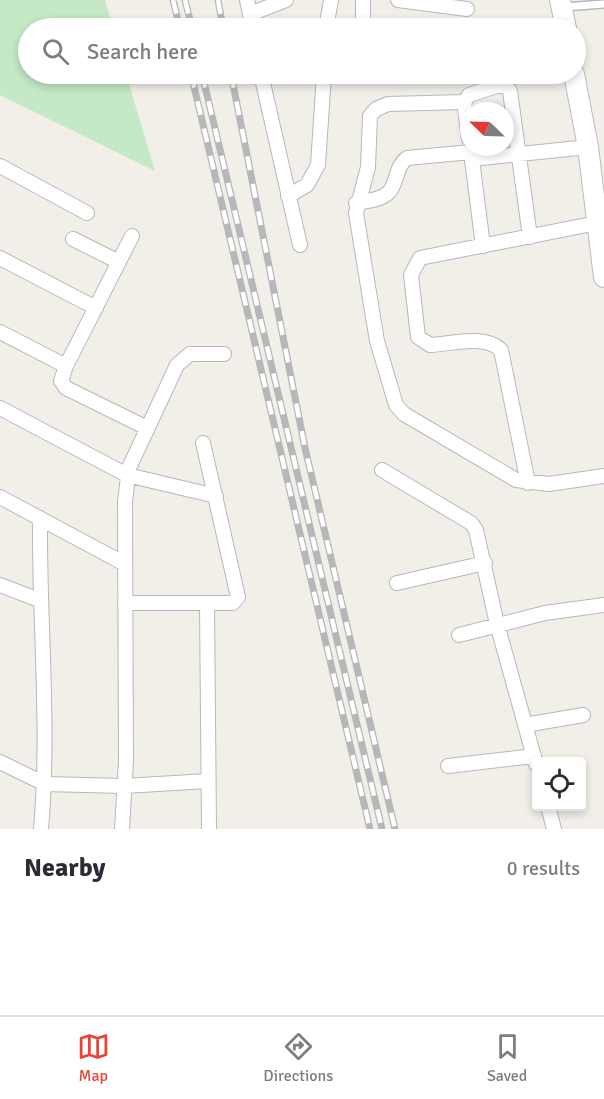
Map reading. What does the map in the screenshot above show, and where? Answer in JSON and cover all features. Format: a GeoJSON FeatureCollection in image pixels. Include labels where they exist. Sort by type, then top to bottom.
{"type":"FeatureCollection","features":[{"type":"Feature","properties":{"kind":"main road"},"geometry":{"type":"LineString","coordinates":[[561,3],[564,18]]}},
{"type":"Feature","properties":{"kind":"main road"},"geometry":{"type":"LineString","coordinates":[[576,84],[588,147],[604,277]]}},
{"type":"Feature","properties":{"kind":"street"},"geometry":{"type":"LineString","coordinates":[[247,0],[251,18]]}},
{"type":"Feature","properties":{"kind":"street"},"geometry":{"type":"LineString","coordinates":[[250,14],[286,0]]}},
{"type":"Feature","properties":{"kind":"street"},"geometry":{"type":"LineString","coordinates":[[328,18],[331,0]]}},
{"type":"Feature","properties":{"kind":"street"},"geometry":{"type":"LineString","coordinates":[[363,0],[363,18]]}},
{"type":"Feature","properties":{"kind":"street"},"geometry":{"type":"LineString","coordinates":[[398,0],[467,9]]}},
{"type":"Feature","properties":{"kind":"street"},"geometry":{"type":"LineString","coordinates":[[263,84],[300,244]]}},
{"type":"Feature","properties":{"kind":"street"},"geometry":{"type":"LineString","coordinates":[[288,196],[307,185],[318,165],[323,84]]}},
{"type":"Feature","properties":{"kind":"street"},"geometry":{"type":"LineString","coordinates":[[464,102],[469,95],[496,84]]}},
{"type":"Feature","properties":{"kind":"street"},"geometry":{"type":"LineString","coordinates":[[501,84],[507,86],[510,91],[512,102]]}},
{"type":"Feature","properties":{"kind":"street"},"geometry":{"type":"LineString","coordinates":[[460,102],[388,104],[376,109],[370,116],[368,167],[356,203],[377,341],[396,405],[404,414],[494,470],[528,483],[571,482],[604,476]]}},
{"type":"Feature","properties":{"kind":"street"},"geometry":{"type":"LineString","coordinates":[[514,119],[530,237]]}},
{"type":"Feature","properties":{"kind":"street"},"geometry":{"type":"LineString","coordinates":[[514,153],[588,147]]}},
{"type":"Feature","properties":{"kind":"street"},"geometry":{"type":"LineString","coordinates":[[356,203],[389,192],[400,164],[407,158],[460,150]]}},
{"type":"Feature","properties":{"kind":"street"},"geometry":{"type":"LineString","coordinates":[[471,156],[483,246]]}},
{"type":"Feature","properties":{"kind":"street"},"geometry":{"type":"LineString","coordinates":[[0,166],[87,213]]}},
{"type":"Feature","properties":{"kind":"street"},"geometry":{"type":"LineString","coordinates":[[528,483],[501,350],[494,343],[482,341],[430,345],[418,337],[411,275],[414,264],[420,258],[597,223]]}},
{"type":"Feature","properties":{"kind":"street"},"geometry":{"type":"LineString","coordinates":[[132,236],[66,366],[62,381],[66,388],[147,428]]}},
{"type":"Feature","properties":{"kind":"street"},"geometry":{"type":"LineString","coordinates":[[73,239],[119,262]]}},
{"type":"Feature","properties":{"kind":"street"},"geometry":{"type":"LineString","coordinates":[[0,258],[96,308]]}},
{"type":"Feature","properties":{"kind":"street"},"geometry":{"type":"LineString","coordinates":[[0,332],[66,366]]}},
{"type":"Feature","properties":{"kind":"street"},"geometry":{"type":"LineString","coordinates":[[122,829],[127,475],[177,365],[190,354],[224,354]]}},
{"type":"Feature","properties":{"kind":"street"},"geometry":{"type":"LineString","coordinates":[[0,408],[127,475],[216,496]]}},
{"type":"Feature","properties":{"kind":"street"},"geometry":{"type":"LineString","coordinates":[[125,603],[232,603],[238,597],[203,443]]}},
{"type":"Feature","properties":{"kind":"street"},"geometry":{"type":"LineString","coordinates":[[382,470],[471,523],[476,530],[497,624],[534,757]]}},
{"type":"Feature","properties":{"kind":"street"},"geometry":{"type":"LineString","coordinates":[[0,497],[125,564]]}},
{"type":"Feature","properties":{"kind":"street"},"geometry":{"type":"LineString","coordinates":[[40,518],[39,600],[45,784],[41,829]]}},
{"type":"Feature","properties":{"kind":"street"},"geometry":{"type":"LineString","coordinates":[[396,583],[484,562]]}},
{"type":"Feature","properties":{"kind":"street"},"geometry":{"type":"LineString","coordinates":[[0,585],[39,600]]}},
{"type":"Feature","properties":{"kind":"street"},"geometry":{"type":"LineString","coordinates":[[207,603],[209,829]]}},
{"type":"Feature","properties":{"kind":"street"},"geometry":{"type":"LineString","coordinates":[[459,635],[497,624],[604,605]]}},
{"type":"Feature","properties":{"kind":"street"},"geometry":{"type":"LineString","coordinates":[[525,725],[583,715]]}},
{"type":"Feature","properties":{"kind":"street"},"geometry":{"type":"LineString","coordinates":[[448,766],[532,760]]}},
{"type":"Feature","properties":{"kind":"street"},"geometry":{"type":"LineString","coordinates":[[0,762],[45,784],[124,786],[208,781]]}},
{"type":"Feature","properties":{"kind":"street"},"geometry":{"type":"LineString","coordinates":[[549,811],[553,829]]}},
{"type":"Feature","properties":{"kind":"lane"},"geometry":{"type":"LineString","coordinates":[[561,3],[604,4]]}},
{"type":"Feature","properties":{"kind":"green space"},"geometry":{"type":"Polygon","coordinates":[[[0,0],[105,0],[110,18],[18,18],[18,84],[129,84],[155,171],[0,95],[0,0]]]}},
{"type":"Feature","properties":{"kind":"railway"},"geometry":{"type":"LineString","coordinates":[[173,0],[178,18]]}},
{"type":"Feature","properties":{"kind":"railway"},"geometry":{"type":"LineString","coordinates":[[185,0],[190,18]]}},
{"type":"Feature","properties":{"kind":"railway"},"geometry":{"type":"LineString","coordinates":[[218,0],[221,18]]}},
{"type":"Feature","properties":{"kind":"railway"},"geometry":{"type":"LineString","coordinates":[[193,84],[370,829]]}},
{"type":"Feature","properties":{"kind":"railway"},"geometry":{"type":"LineString","coordinates":[[204,84],[382,829]]}},
{"type":"Feature","properties":{"kind":"railway"},"geometry":{"type":"LineString","coordinates":[[233,84],[305,448],[395,829]]}}]}
